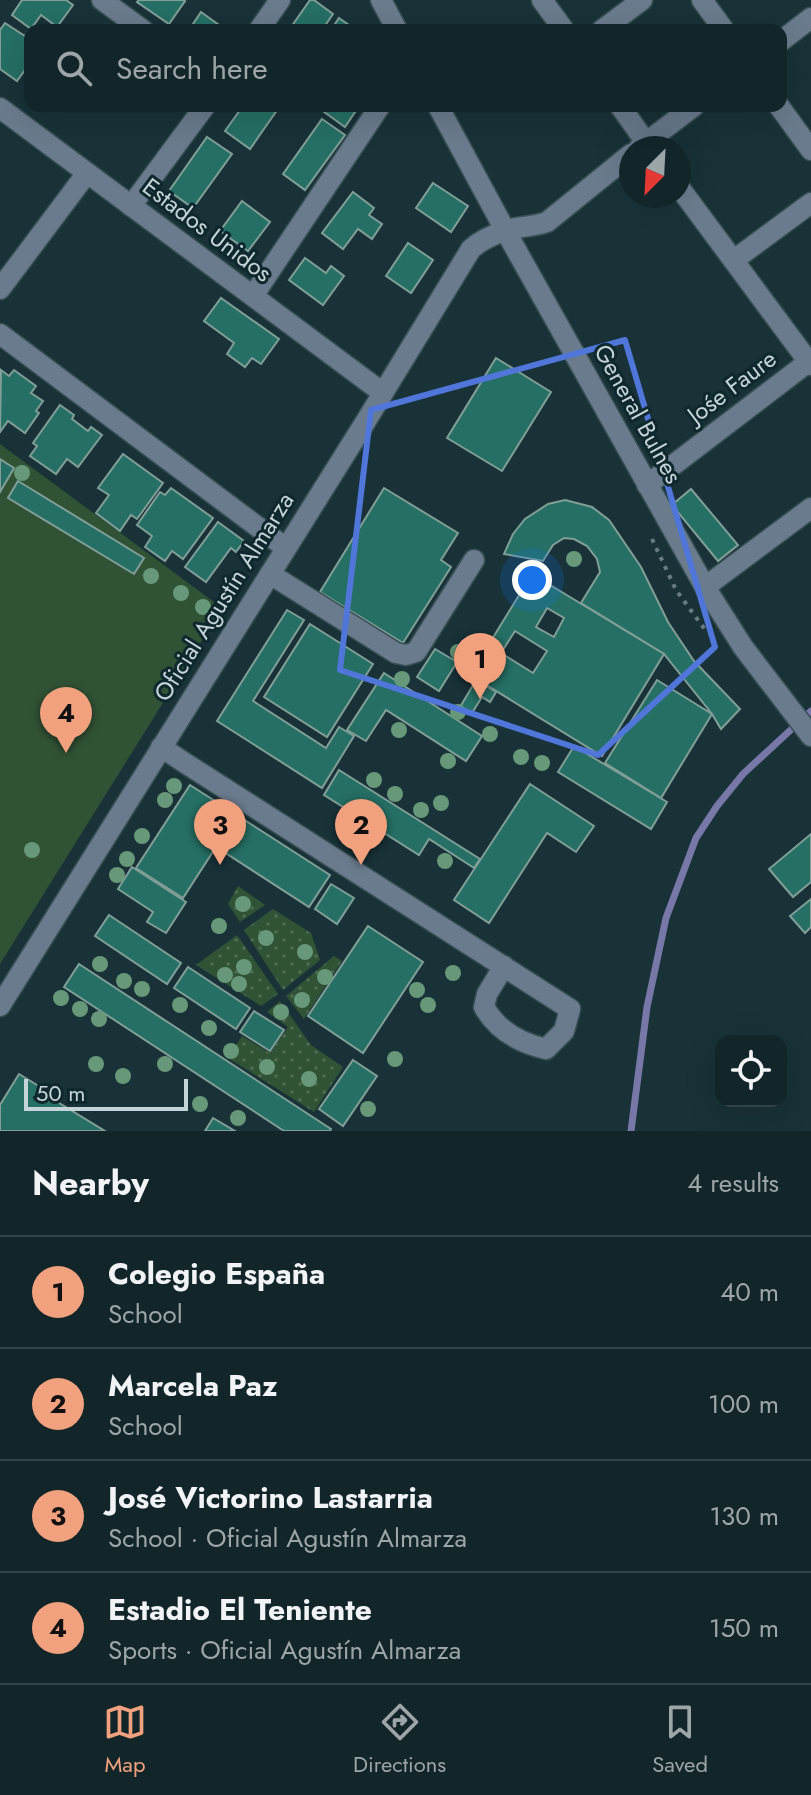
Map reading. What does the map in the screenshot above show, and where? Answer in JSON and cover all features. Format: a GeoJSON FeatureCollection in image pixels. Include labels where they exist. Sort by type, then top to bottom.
{"type":"FeatureCollection","features":[{"type":"Feature","properties":{"kind":"street"},"geometry":{"type":"LineString","coordinates":[[102,0],[135,24]]}},
{"type":"Feature","properties":{"kind":"street"},"geometry":{"type":"LineString","coordinates":[[263,24],[280,0]]}},
{"type":"Feature","properties":{"kind":"street"},"geometry":{"type":"LineString","coordinates":[[381,0],[394,24]]}},
{"type":"Feature","properties":{"kind":"street"},"geometry":{"type":"LineString","coordinates":[[542,0],[560,24]]}},
{"type":"Feature","properties":{"kind":"street"},"geometry":{"type":"LineString","coordinates":[[610,24],[642,0]]}},
{"type":"Feature","properties":{"kind":"street"},"geometry":{"type":"LineString","coordinates":[[702,0],[720,24]]}},
{"type":"Feature","properties":{"kind":"street"},"geometry":{"type":"LineString","coordinates":[[787,36],[811,18]]}},
{"type":"Feature","properties":{"kind":"street","name":"Estados Unidos"},"geometry":{"type":"LineString","coordinates":[[0,108],[383,393]]}},
{"type":"Feature","properties":{"kind":"street"},"geometry":{"type":"LineString","coordinates":[[131,206],[201,112]]}},
{"type":"Feature","properties":{"kind":"street"},"geometry":{"type":"LineString","coordinates":[[253,296],[376,112]]}},
{"type":"Feature","properties":{"kind":"street","name":"General Bulnes"},"geometry":{"type":"LineString","coordinates":[[441,112],[705,587],[743,647],[803,726]]}},
{"type":"Feature","properties":{"kind":"street"},"geometry":{"type":"LineString","coordinates":[[623,112],[635,136]]}},
{"type":"Feature","properties":{"kind":"street","name":"Oficial Agustín Almarza"},"geometry":{"type":"LineString","coordinates":[[656,136],[686,112]]}},
{"type":"Feature","properties":{"kind":"street"},"geometry":{"type":"LineString","coordinates":[[783,112],[811,150]]}},
{"type":"Feature","properties":{"kind":"street","name":"Oficial Agustín Almarza"},"geometry":{"type":"LineString","coordinates":[[0,1006],[471,249],[505,230],[547,222],[619,165]]}},
{"type":"Feature","properties":{"kind":"street"},"geometry":{"type":"LineString","coordinates":[[0,289],[87,173]]}},
{"type":"Feature","properties":{"kind":"street"},"geometry":{"type":"LineString","coordinates":[[691,203],[810,362]]}},
{"type":"Feature","properties":{"kind":"street"},"geometry":{"type":"LineString","coordinates":[[734,260],[811,203]]}},
{"type":"Feature","properties":{"kind":"street"},"geometry":{"type":"LineString","coordinates":[[0,334],[286,548]]}},
{"type":"Feature","properties":{"kind":"street","name":"Jośe Faure"},"geometry":{"type":"LineString","coordinates":[[647,485],[810,362]]}},
{"type":"Feature","properties":{"kind":"street"},"geometry":{"type":"LineString","coordinates":[[705,587],[811,508]]}},
{"type":"Feature","properties":{"kind":"street"},"geometry":{"type":"LineString","coordinates":[[270,574],[396,653],[406,655],[416,652],[474,560]]}},
{"type":"Feature","properties":{"kind":"street"},"geometry":{"type":"LineString","coordinates":[[161,747],[504,966],[570,1009],[564,1031],[546,1049],[530,1046],[511,1035],[491,1019],[484,1007],[487,994],[504,966]]}},
{"type":"Feature","properties":{"kind":"path"},"geometry":{"type":"LineString","coordinates":[[650,536],[676,590],[708,633]]}},
{"type":"Feature","properties":{"kind":"highlighted area"},"geometry":{"type":"Polygon","coordinates":[[[625,340],[715,647],[598,755],[340,670],[371,410],[625,340]]]}},
{"type":"Feature","properties":{"kind":"green space"},"geometry":{"type":"Polygon","coordinates":[[[0,444],[222,608],[0,964],[0,444]]]}},
{"type":"Feature","properties":{"kind":"green space"},"geometry":{"type":"Polygon","coordinates":[[[238,886],[265,905],[240,922],[228,904],[238,886]]]}},
{"type":"Feature","properties":{"kind":"green space"},"geometry":{"type":"Polygon","coordinates":[[[273,909],[311,933],[320,960],[283,990],[244,930],[273,909]]]}},
{"type":"Feature","properties":{"kind":"green space"},"geometry":{"type":"Polygon","coordinates":[[[237,935],[278,994],[261,1006],[196,965],[237,935]]]}},
{"type":"Feature","properties":{"kind":"green space"},"geometry":{"type":"Polygon","coordinates":[[[334,956],[342,961],[304,1019],[286,996],[334,956]]]}},
{"type":"Feature","properties":{"kind":"green space"},"geometry":{"type":"Polygon","coordinates":[[[280,1001],[311,1045],[343,1067],[314,1112],[228,1058],[242,1036],[270,1053],[288,1027],[267,1012],[280,1001]]]}},
{"type":"Feature","properties":{"kind":"building"},"geometry":{"type":"Polygon","coordinates":[[[22,0],[66,0],[73,5],[59,24],[53,24],[41,15],[35,24],[24,24],[12,15],[22,0]]]}},
{"type":"Feature","properties":{"kind":"building"},"geometry":{"type":"Polygon","coordinates":[[[310,0],[333,14],[326,24],[293,24],[310,0]]]}},
{"type":"Feature","properties":{"kind":"building"},"geometry":{"type":"Polygon","coordinates":[[[185,1],[169,24],[137,2],[185,1]]]}},
{"type":"Feature","properties":{"kind":"building"},"geometry":{"type":"Polygon","coordinates":[[[201,12],[218,24],[193,24],[201,12]]]}},
{"type":"Feature","properties":{"kind":"building"},"geometry":{"type":"Polygon","coordinates":[[[5,23],[24,35],[24,71],[17,81],[0,69],[0,30],[5,23]]]}},
{"type":"Feature","properties":{"kind":"building"},"geometry":{"type":"Polygon","coordinates":[[[239,112],[276,112],[250,149],[225,131],[239,112]]]}},
{"type":"Feature","properties":{"kind":"building"},"geometry":{"type":"Polygon","coordinates":[[[324,112],[355,112],[345,127],[324,112]]]}},
{"type":"Feature","properties":{"kind":"building"},"geometry":{"type":"Polygon","coordinates":[[[322,119],[345,135],[305,190],[283,174],[322,119]]]}},
{"type":"Feature","properties":{"kind":"building"},"geometry":{"type":"Polygon","coordinates":[[[207,137],[232,154],[193,208],[169,191],[207,137]]]}},
{"type":"Feature","properties":{"kind":"building"},"geometry":{"type":"Polygon","coordinates":[[[433,183],[468,206],[451,232],[416,208],[433,183]]]}},
{"type":"Feature","properties":{"kind":"building"},"geometry":{"type":"Polygon","coordinates":[[[353,192],[374,208],[369,215],[382,224],[372,239],[358,229],[343,249],[322,233],[353,192]]]}},
{"type":"Feature","properties":{"kind":"building"},"geometry":{"type":"Polygon","coordinates":[[[242,201],[270,222],[248,251],[220,231],[242,201]]]}},
{"type":"Feature","properties":{"kind":"building"},"geometry":{"type":"Polygon","coordinates":[[[408,243],[433,260],[411,293],[386,276],[408,243]]]}},
{"type":"Feature","properties":{"kind":"building"},"geometry":{"type":"Polygon","coordinates":[[[305,258],[326,273],[331,266],[344,276],[323,305],[289,280],[305,258]]]}},
{"type":"Feature","properties":{"kind":"building"},"geometry":{"type":"Polygon","coordinates":[[[221,298],[279,339],[261,364],[252,358],[245,367],[227,354],[234,343],[204,321],[221,298]]]}},
{"type":"Feature","properties":{"kind":"building"},"geometry":{"type":"Polygon","coordinates":[[[496,358],[551,392],[502,471],[447,438],[496,358]]]}},
{"type":"Feature","properties":{"kind":"building"},"geometry":{"type":"Polygon","coordinates":[[[1,370],[9,376],[14,370],[36,386],[31,393],[43,401],[25,433],[8,421],[0,432],[1,370]]]}},
{"type":"Feature","properties":{"kind":"building"},"geometry":{"type":"Polygon","coordinates":[[[60,405],[88,431],[91,427],[102,435],[78,467],[67,459],[56,474],[30,456],[37,446],[33,443],[60,405]]]}},
{"type":"Feature","properties":{"kind":"building"},"geometry":{"type":"Polygon","coordinates":[[[123,454],[163,483],[137,519],[131,515],[120,531],[96,513],[109,495],[98,488],[123,454]]]}},
{"type":"Feature","properties":{"kind":"building"},"geometry":{"type":"Polygon","coordinates":[[[0,459],[14,468],[0,492],[0,459]]]}},
{"type":"Feature","properties":{"kind":"building"},"geometry":{"type":"Polygon","coordinates":[[[18,481],[144,558],[134,574],[8,498],[18,481]]]}},
{"type":"Feature","properties":{"kind":"building"},"geometry":{"type":"Polygon","coordinates":[[[171,488],[213,518],[183,559],[172,551],[165,561],[145,547],[152,536],[137,525],[160,492],[165,495],[171,488]]]}},
{"type":"Feature","properties":{"kind":"building"},"geometry":{"type":"Polygon","coordinates":[[[384,488],[458,533],[441,560],[451,567],[403,643],[320,592],[384,488]]]}},
{"type":"Feature","properties":{"kind":"building"},"geometry":{"type":"Polygon","coordinates":[[[691,489],[738,545],[718,561],[672,505],[691,489]]]}},
{"type":"Feature","properties":{"kind":"building"},"geometry":{"type":"Polygon","coordinates":[[[565,500],[592,507],[609,520],[641,567],[668,622],[694,661],[740,709],[721,729],[664,654],[581,603],[600,572],[597,559],[587,546],[564,538],[553,545],[543,561],[504,554],[513,534],[525,519],[548,504],[565,500]]]}},
{"type":"Feature","properties":{"kind":"building"},"geometry":{"type":"Polygon","coordinates":[[[218,522],[244,541],[236,552],[231,548],[206,582],[185,567],[218,522]]]}},
{"type":"Feature","properties":{"kind":"building"},"geometry":{"type":"Polygon","coordinates":[[[532,574],[664,654],[602,756],[470,675],[532,574]],[[547,608],[536,627],[554,637],[564,618],[547,608]],[[515,631],[501,653],[533,673],[547,651],[515,631]]]}},
{"type":"Feature","properties":{"kind":"building"},"geometry":{"type":"Polygon","coordinates":[[[287,610],[304,620],[253,701],[326,748],[339,727],[354,736],[322,788],[217,721],[287,610]]]}},
{"type":"Feature","properties":{"kind":"building"},"geometry":{"type":"Polygon","coordinates":[[[310,624],[373,664],[327,737],[264,697],[310,624]]]}},
{"type":"Feature","properties":{"kind":"building"},"geometry":{"type":"Polygon","coordinates":[[[435,649],[457,662],[439,691],[417,677],[435,649]]]}},
{"type":"Feature","properties":{"kind":"building"},"geometry":{"type":"Polygon","coordinates":[[[384,673],[482,736],[466,761],[386,710],[366,741],[347,730],[384,673]]]}},
{"type":"Feature","properties":{"kind":"building"},"geometry":{"type":"Polygon","coordinates":[[[476,680],[496,692],[490,702],[482,697],[472,713],[460,707],[476,680]]]}},
{"type":"Feature","properties":{"kind":"building"},"geometry":{"type":"Polygon","coordinates":[[[657,680],[712,714],[661,798],[605,763],[657,680]]]}},
{"type":"Feature","properties":{"kind":"building"},"geometry":{"type":"Polygon","coordinates":[[[574,746],[667,802],[651,829],[558,772],[574,746]]]}},
{"type":"Feature","properties":{"kind":"building"},"geometry":{"type":"Polygon","coordinates":[[[339,770],[480,859],[474,868],[429,839],[419,855],[324,795],[339,770]]]}},
{"type":"Feature","properties":{"kind":"building"},"geometry":{"type":"Polygon","coordinates":[[[530,784],[594,826],[576,852],[547,833],[489,923],[454,900],[530,784]]]}},
{"type":"Feature","properties":{"kind":"building"},"geometry":{"type":"Polygon","coordinates":[[[190,785],[330,875],[309,907],[216,847],[183,898],[136,868],[190,785]]]}},
{"type":"Feature","properties":{"kind":"building"},"geometry":{"type":"Polygon","coordinates":[[[811,834],[811,882],[793,897],[769,869],[811,834]]]}},
{"type":"Feature","properties":{"kind":"building"},"geometry":{"type":"Polygon","coordinates":[[[132,867],[186,902],[166,933],[147,922],[153,912],[118,889],[132,867]]]}},
{"type":"Feature","properties":{"kind":"building"},"geometry":{"type":"Polygon","coordinates":[[[331,884],[354,898],[337,924],[315,909],[331,884]]]}},
{"type":"Feature","properties":{"kind":"building"},"geometry":{"type":"Polygon","coordinates":[[[811,899],[811,927],[805,933],[790,916],[811,899]]]}},
{"type":"Feature","properties":{"kind":"building"},"geometry":{"type":"Polygon","coordinates":[[[109,915],[181,963],[167,984],[95,936],[109,915]]]}},
{"type":"Feature","properties":{"kind":"building"},"geometry":{"type":"Polygon","coordinates":[[[368,926],[423,962],[363,1053],[308,1016],[368,926]]]}},
{"type":"Feature","properties":{"kind":"building"},"geometry":{"type":"Polygon","coordinates":[[[79,964],[330,1131],[284,1131],[64,987],[79,964]]]}},
{"type":"Feature","properties":{"kind":"building"},"geometry":{"type":"Polygon","coordinates":[[[188,967],[250,1008],[236,1029],[174,988],[188,967]]]}},
{"type":"Feature","properties":{"kind":"building"},"geometry":{"type":"Polygon","coordinates":[[[254,1011],[284,1030],[270,1051],[240,1032],[254,1011]]]}},
{"type":"Feature","properties":{"kind":"building"},"geometry":{"type":"Polygon","coordinates":[[[353,1060],[377,1076],[343,1126],[319,1109],[353,1060]]]}},
{"type":"Feature","properties":{"kind":"building"},"geometry":{"type":"Polygon","coordinates":[[[19,1074],[42,1088],[38,1095],[49,1101],[51,1098],[105,1131],[0,1131],[0,1105],[19,1074]]]}},
{"type":"Feature","properties":{"kind":"building"},"geometry":{"type":"Polygon","coordinates":[[[213,1118],[235,1131],[205,1131],[213,1118]]]}},
{"type":"Feature","properties":{"kind":"waterway"},"geometry":{"type":"LineString","coordinates":[[631,1131],[647,1007],[666,918],[696,838],[743,774],[811,711]]}},
{"type":"Feature","properties":{"kind":"place","name":"Colegio España"},"geometry":{"type":"Point","coordinates":[480,699]}},
{"type":"Feature","properties":{"kind":"place","name":"Estadio El Teniente"},"geometry":{"type":"Point","coordinates":[66,753]}},
{"type":"Feature","properties":{"kind":"place","name":"José Victorino Lastarria"},"geometry":{"type":"Point","coordinates":[220,865]}},
{"type":"Feature","properties":{"kind":"place","name":"Marcela Paz"},"geometry":{"type":"Point","coordinates":[361,865]}}]}
